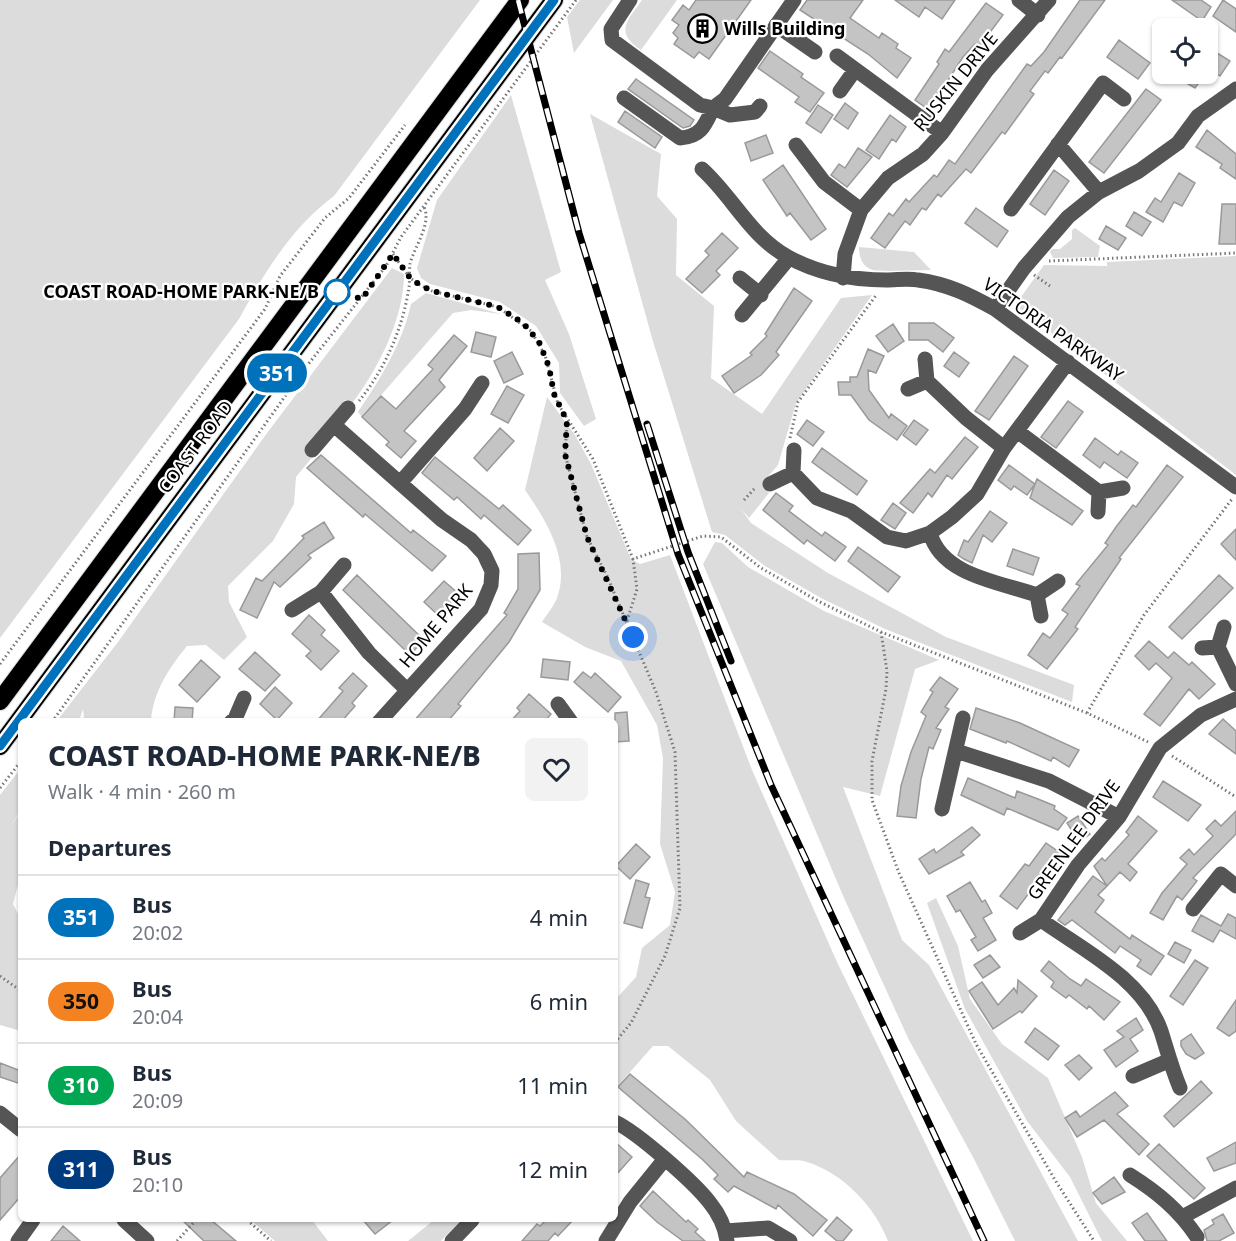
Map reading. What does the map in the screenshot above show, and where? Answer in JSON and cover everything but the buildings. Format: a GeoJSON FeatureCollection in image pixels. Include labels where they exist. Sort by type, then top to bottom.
{"type":"FeatureCollection","features":[{"type":"Feature","properties":{"kind":"highway","name":"COAST ROAD"},"geometry":{"type":"LineString","coordinates":[[0,701],[520,0]]}},
{"type":"Feature","properties":{"kind":"highway","name":"COAST ROAD"},"geometry":{"type":"LineString","coordinates":[[21,718],[554,0]]}},
{"type":"Feature","properties":{"kind":"highway","name":"COAST ROAD"},"geometry":{"type":"LineString","coordinates":[[0,746],[18,722]]}},
{"type":"Feature","properties":{"kind":"street"},"geometry":{"type":"LineString","coordinates":[[630,0],[611,29],[612,40],[700,105],[730,115],[755,112],[760,106]]}},
{"type":"Feature","properties":{"kind":"street"},"geometry":{"type":"LineString","coordinates":[[624,98],[680,138],[691,137],[699,133],[705,127],[713,108],[725,99],[794,0]]}},
{"type":"Feature","properties":{"kind":"street"},"geometry":{"type":"LineString","coordinates":[[1019,0],[1038,15]]}},
{"type":"Feature","properties":{"kind":"street","name":"RUSKIN DRIVE"},"geometry":{"type":"LineString","coordinates":[[843,278],[845,254],[861,210],[888,178],[922,154],[942,133],[987,70],[1049,0]]}},
{"type":"Feature","properties":{"kind":"street"},"geometry":{"type":"LineString","coordinates":[[776,25],[815,52]]}},
{"type":"Feature","properties":{"kind":"street"},"geometry":{"type":"LineString","coordinates":[[837,56],[942,133]]}},
{"type":"Feature","properties":{"kind":"street"},"geometry":{"type":"LineString","coordinates":[[840,91],[855,69]]}},
{"type":"Feature","properties":{"kind":"street"},"geometry":{"type":"LineString","coordinates":[[1011,209],[1103,83],[1124,99]]}},
{"type":"Feature","properties":{"kind":"street"},"geometry":{"type":"LineString","coordinates":[[995,309],[1029,262],[1068,217],[1099,192],[1139,171],[1178,143],[1198,116],[1234,95]]}},
{"type":"Feature","properties":{"kind":"street"},"geometry":{"type":"LineString","coordinates":[[1058,144],[1099,192]]}},
{"type":"Feature","properties":{"kind":"street"},"geometry":{"type":"LineString","coordinates":[[796,145],[824,182],[861,210]]}},
{"type":"Feature","properties":{"kind":"street","name":"VICTORIA PARKWAY"},"geometry":{"type":"LineString","coordinates":[[702,169],[718,183],[748,225],[766,243],[789,258],[843,278],[916,279],[957,288],[995,309],[1236,487]]}},
{"type":"Feature","properties":{"kind":"street"},"geometry":{"type":"LineString","coordinates":[[742,315],[761,295],[789,258]]}},
{"type":"Feature","properties":{"kind":"street"},"geometry":{"type":"LineString","coordinates":[[740,278],[761,295]]}},
{"type":"Feature","properties":{"kind":"street"},"geometry":{"type":"LineString","coordinates":[[925,360],[927,381],[966,418],[1004,448]]}},
{"type":"Feature","properties":{"kind":"street"},"geometry":{"type":"LineString","coordinates":[[794,450],[793,473],[817,498],[851,511],[887,537],[906,541],[930,533],[952,518],[977,494],[1004,448],[1068,362]]}},
{"type":"Feature","properties":{"kind":"street"},"geometry":{"type":"LineString","coordinates":[[908,389],[927,381]]}},
{"type":"Feature","properties":{"kind":"street"},"geometry":{"type":"LineString","coordinates":[[400,483],[465,409],[482,382]]}},
{"type":"Feature","properties":{"kind":"street"},"geometry":{"type":"LineString","coordinates":[[312,450],[348,408]]}},
{"type":"Feature","properties":{"kind":"street","name":"HOME PARK"},"geometry":{"type":"LineString","coordinates":[[334,425],[442,520],[479,547],[489,563],[492,578],[489,593],[481,609],[383,718]]}},
{"type":"Feature","properties":{"kind":"street"},"geometry":{"type":"LineString","coordinates":[[1017,431],[1099,492],[1123,488]]}},
{"type":"Feature","properties":{"kind":"street"},"geometry":{"type":"LineString","coordinates":[[770,484],[793,473]]}},
{"type":"Feature","properties":{"kind":"street"},"geometry":{"type":"LineString","coordinates":[[1098,512],[1099,492]]}},
{"type":"Feature","properties":{"kind":"street"},"geometry":{"type":"LineString","coordinates":[[930,533],[933,544],[957,569],[1037,595]]}},
{"type":"Feature","properties":{"kind":"street"},"geometry":{"type":"LineString","coordinates":[[292,610],[321,591],[344,565]]}},
{"type":"Feature","properties":{"kind":"street"},"geometry":{"type":"LineString","coordinates":[[1037,595],[1058,581]]}},
{"type":"Feature","properties":{"kind":"street","name":"HOME PARK"},"geometry":{"type":"LineString","coordinates":[[321,591],[378,663],[407,690]]}},
{"type":"Feature","properties":{"kind":"street"},"geometry":{"type":"LineString","coordinates":[[1037,595],[1041,616]]}},
{"type":"Feature","properties":{"kind":"street"},"geometry":{"type":"LineString","coordinates":[[1224,627],[1210,648],[1236,684]]}},
{"type":"Feature","properties":{"kind":"street"},"geometry":{"type":"LineString","coordinates":[[235,718],[244,698]]}},
{"type":"Feature","properties":{"kind":"street","name":"GREENLEE DRIVE"},"geometry":{"type":"LineString","coordinates":[[1020,933],[1041,920],[1078,865],[1119,818],[1160,748],[1201,715],[1236,699]]}},
{"type":"Feature","properties":{"kind":"street"},"geometry":{"type":"LineString","coordinates":[[558,704],[568,718]]}},
{"type":"Feature","properties":{"kind":"street"},"geometry":{"type":"LineString","coordinates":[[942,809],[963,718]]}},
{"type":"Feature","properties":{"kind":"street"},"geometry":{"type":"LineString","coordinates":[[956,751],[1049,781],[1119,818]]}},
{"type":"Feature","properties":{"kind":"street"},"geometry":{"type":"LineString","coordinates":[[1193,909],[1221,874],[1236,886]]}},
{"type":"Feature","properties":{"kind":"street"},"geometry":{"type":"LineString","coordinates":[[1041,920],[1137,990],[1161,1031],[1168,1061],[1180,1088]]}},
{"type":"Feature","properties":{"kind":"street"},"geometry":{"type":"LineString","coordinates":[[1133,1076],[1168,1061]]}},
{"type":"Feature","properties":{"kind":"street"},"geometry":{"type":"LineString","coordinates":[[0,1113],[18,1128]]}},
{"type":"Feature","properties":{"kind":"street"},"geometry":{"type":"LineString","coordinates":[[618,1124],[636,1134],[709,1202],[726,1236],[768,1228],[790,1241]]}},
{"type":"Feature","properties":{"kind":"street"},"geometry":{"type":"LineString","coordinates":[[618,1222],[630,1202],[664,1160]]}},
{"type":"Feature","properties":{"kind":"street"},"geometry":{"type":"LineString","coordinates":[[1130,1175],[1155,1191],[1184,1216],[1197,1237]]}},
{"type":"Feature","properties":{"kind":"street"},"geometry":{"type":"LineString","coordinates":[[1184,1216],[1236,1188]]}},
{"type":"Feature","properties":{"kind":"street"},"geometry":{"type":"LineString","coordinates":[[18,1241],[32,1222]]}},
{"type":"Feature","properties":{"kind":"street"},"geometry":{"type":"LineString","coordinates":[[126,1222],[138,1238]]}},
{"type":"Feature","properties":{"kind":"street"},"geometry":{"type":"LineString","coordinates":[[452,1241],[470,1222]]}},
{"type":"Feature","properties":{"kind":"street"},"geometry":{"type":"LineString","coordinates":[[606,1241],[618,1222]]}},
{"type":"Feature","properties":{"kind":"path"},"geometry":{"type":"LineString","coordinates":[[55,718],[306,367],[349,315],[393,254],[401,237],[576,0]]}},
{"type":"Feature","properties":{"kind":"path"},"geometry":{"type":"LineString","coordinates":[[0,664],[265,309],[280,276],[325,218],[350,198],[407,123]]}},
{"type":"Feature","properties":{"kind":"path"},"geometry":{"type":"LineString","coordinates":[[348,408],[354,407],[381,369],[400,324],[410,278],[410,264],[426,215],[424,206]]}},
{"type":"Feature","properties":{"kind":"path"},"geometry":{"type":"LineString","coordinates":[[1029,262],[1236,253]]}},
{"type":"Feature","properties":{"kind":"path"},"geometry":{"type":"LineString","coordinates":[[393,254],[410,278],[432,291],[498,307],[523,323],[539,342],[545,355],[554,394],[567,421],[593,459],[633,559],[637,589],[627,622]]}},
{"type":"Feature","properties":{"kind":"path"},"geometry":{"type":"LineString","coordinates":[[794,450],[788,445],[798,402],[886,280]]}},
{"type":"Feature","properties":{"kind":"path"},"geometry":{"type":"LineString","coordinates":[[567,421],[565,454],[587,537],[627,622],[669,728],[675,752],[680,908],[665,956],[631,1023],[618,1038]]}},
{"type":"Feature","properties":{"kind":"path"},"geometry":{"type":"LineString","coordinates":[[633,559],[703,536],[721,537],[761,568],[808,596],[881,632],[1087,713],[1156,597],[1236,493]]}},
{"type":"Feature","properties":{"kind":"path"},"geometry":{"type":"LineString","coordinates":[[881,632],[887,670],[886,689],[872,761],[872,800],[899,873],[976,1044],[1094,1241]]}},
{"type":"Feature","properties":{"kind":"path"},"geometry":{"type":"LineString","coordinates":[[0,788],[18,765]]}},
{"type":"Feature","properties":{"kind":"path"},"geometry":{"type":"LineString","coordinates":[[0,976],[18,989]]}},
{"type":"Feature","properties":{"kind":"path"},"geometry":{"type":"LineString","coordinates":[[177,1241],[194,1222]]}},
{"type":"Feature","properties":{"kind":"path"},"geometry":{"type":"LineString","coordinates":[[249,1222],[271,1241]]}},
{"type":"Feature","properties":{"kind":"shaded area"},"geometry":{"type":"Polygon","coordinates":[[[0,0],[480,0],[334,196],[305,222],[280,252],[239,319],[0,638],[0,0]]]}},
{"type":"Feature","properties":{"kind":"shaded area"},"geometry":{"type":"Polygon","coordinates":[[[580,0],[613,0],[574,53],[567,17],[580,0]]]}},
{"type":"Feature","properties":{"kind":"shaded area"},"geometry":{"type":"Polygon","coordinates":[[[642,0],[677,0],[641,50],[633,44],[625,32],[628,20],[642,0]]]}},
{"type":"Feature","properties":{"kind":"shaded area"},"geometry":{"type":"Polygon","coordinates":[[[511,95],[561,272],[545,280],[569,334],[596,419],[584,426],[560,393],[559,363],[536,326],[500,302],[430,284],[421,278],[417,268],[437,200],[511,95]]]}},
{"type":"Feature","properties":{"kind":"shaded area"},"geometry":{"type":"Polygon","coordinates":[[[590,114],[661,154],[657,196],[677,219],[676,275],[714,306],[711,378],[762,414],[841,298],[872,295],[796,403],[778,465],[764,481],[769,493],[749,518],[741,509],[751,523],[828,573],[946,637],[1074,685],[1072,702],[885,629],[823,599],[765,566],[725,535],[712,532],[652,338],[590,114]]]}},
{"type":"Feature","properties":{"kind":"shaded area"},"geometry":{"type":"Polygon","coordinates":[[[1075,228],[1100,246],[1098,257],[1053,258],[1050,252],[1052,249],[1060,249],[1072,239],[1072,230],[1075,228]]]}},
{"type":"Feature","properties":{"kind":"shaded area"},"geometry":{"type":"Polygon","coordinates":[[[859,247],[914,252],[931,270],[873,270],[866,267],[862,261],[859,247]]]}},
{"type":"Feature","properties":{"kind":"shaded area"},"geometry":{"type":"Polygon","coordinates":[[[1236,256],[1236,475],[1019,308],[1021,297],[1044,265],[1107,266],[1107,262],[1236,256]]]}},
{"type":"Feature","properties":{"kind":"shaded area"},"geometry":{"type":"Polygon","coordinates":[[[392,268],[404,274],[400,308],[388,343],[371,376],[351,405],[345,400],[305,449],[314,455],[296,477],[294,504],[273,541],[228,586],[229,602],[247,637],[224,660],[206,645],[187,646],[163,681],[155,700],[151,718],[83,718],[83,709],[80,718],[59,718],[118,642],[267,433],[392,268]]]}},
{"type":"Feature","properties":{"kind":"shaded area"},"geometry":{"type":"Polygon","coordinates":[[[426,293],[501,314],[471,310],[453,313],[362,417],[358,412],[390,360],[411,304],[426,293]]]}},
{"type":"Feature","properties":{"kind":"shaded area"},"geometry":{"type":"Polygon","coordinates":[[[547,397],[575,435],[591,464],[631,559],[640,564],[670,555],[752,770],[837,962],[973,1241],[888,1241],[875,1216],[845,1183],[833,1174],[807,1162],[779,1160],[736,1121],[710,1080],[668,1046],[653,1046],[618,1086],[618,997],[636,977],[642,948],[670,925],[675,892],[660,844],[663,758],[657,725],[621,661],[585,647],[542,622],[557,598],[561,584],[561,569],[559,555],[548,527],[525,490],[547,397]]]}},
{"type":"Feature","properties":{"kind":"shaded area"},"geometry":{"type":"Polygon","coordinates":[[[715,542],[722,543],[748,567],[824,611],[939,660],[915,669],[880,796],[843,787],[902,940],[929,965],[1078,1241],[1015,1241],[973,1157],[909,1040],[844,898],[703,564],[715,542]]]}},
{"type":"Feature","properties":{"kind":"shaded area"},"geometry":{"type":"Polygon","coordinates":[[[18,772],[18,815],[12,824],[18,816],[18,885],[13,904],[18,914],[18,1030],[0,1025],[0,795],[18,772]]]}},
{"type":"Feature","properties":{"kind":"shaded area"},"geometry":{"type":"Polygon","coordinates":[[[936,898],[958,946],[970,999],[1002,1044],[1048,1078],[1082,1157],[1096,1203],[1127,1241],[1102,1241],[1070,1177],[1027,1121],[965,1009],[927,903],[936,898]]]}},
{"type":"Feature","properties":{"kind":"shaded area"},"geometry":{"type":"Polygon","coordinates":[[[253,1222],[314,1222],[328,1241],[275,1241],[253,1222]]]}},
{"type":"Feature","properties":{"kind":"shaded area"},"geometry":{"type":"Polygon","coordinates":[[[432,1222],[459,1222],[441,1241],[408,1241],[432,1222]]]}},
{"type":"Feature","properties":{"kind":"railway"},"geometry":{"type":"LineString","coordinates":[[518,0],[579,233],[678,554],[771,785],[984,1241]]}},
{"type":"Feature","properties":{"kind":"railway"},"geometry":{"type":"LineString","coordinates":[[647,424],[688,552],[731,661]]}},
{"type":"Feature","properties":{"kind":"bus line","name":"351"},"geometry":{"type":"LineString","coordinates":[[21,718],[554,0]]}},
{"type":"Feature","properties":{"kind":"bus line","name":"351"},"geometry":{"type":"LineString","coordinates":[[0,746],[18,722]]}},
{"type":"Feature","properties":{"kind":"place","name":"Wills Building"},"geometry":{"type":"Point","coordinates":[703,29]}},
{"type":"Feature","properties":{"kind":"place","name":"COAST ROAD-HOME PARK-NE/B"},"geometry":{"type":"Point","coordinates":[337,292]}},
{"type":"Feature","properties":{"kind":"route"},"geometry":{"type":"LineString","coordinates":[[337,292],[362,299],[393,254],[410,278],[426,289],[498,307],[531,331],[545,355],[554,394],[567,421],[565,454],[587,537],[607,576],[633,637]]}}]}
